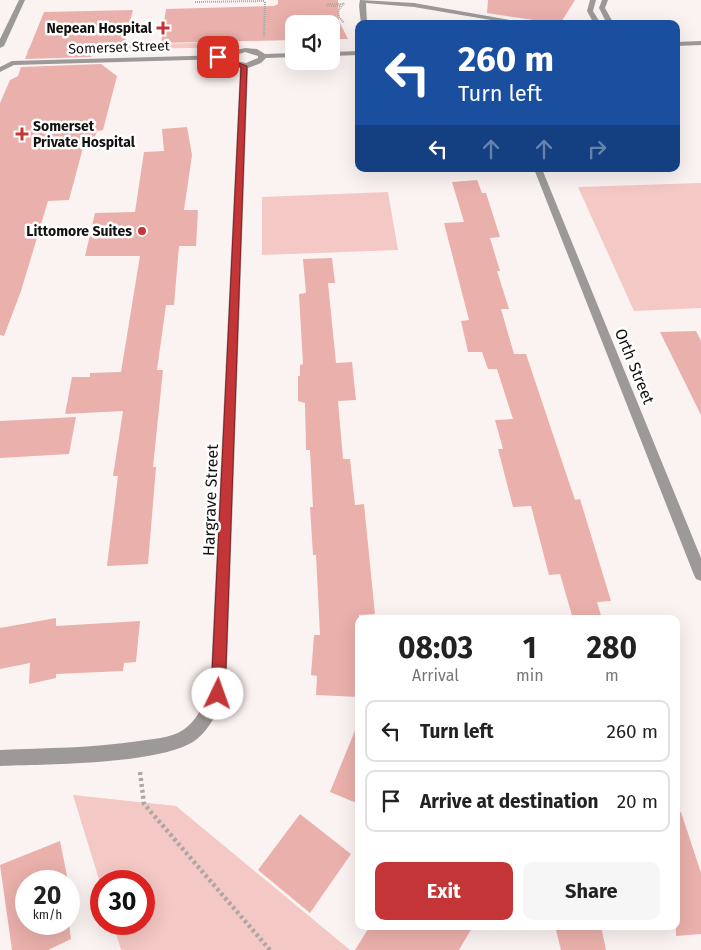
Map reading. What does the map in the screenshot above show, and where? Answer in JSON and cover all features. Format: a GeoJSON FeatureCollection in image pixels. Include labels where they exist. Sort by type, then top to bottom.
{"type":"FeatureCollection","features":[{"type":"Feature","properties":{"kind":"street"},"geometry":{"type":"LineString","coordinates":[[0,46],[22,0]]}},
{"type":"Feature","properties":{"kind":"street"},"geometry":{"type":"LineString","coordinates":[[364,20],[362,6],[364,0],[414,5],[506,20]]}},
{"type":"Feature","properties":{"kind":"street"},"geometry":{"type":"LineString","coordinates":[[593,0],[590,11],[596,20]]}},
{"type":"Feature","properties":{"kind":"street"},"geometry":{"type":"LineString","coordinates":[[605,0],[602,8],[609,20]]}},
{"type":"Feature","properties":{"kind":"street"},"geometry":{"type":"LineString","coordinates":[[680,44],[701,43]]}},
{"type":"Feature","properties":{"kind":"street","name":"Somerset Street"},"geometry":{"type":"LineString","coordinates":[[5,57],[228,57],[232,53],[245,50],[257,52],[262,56]]}},
{"type":"Feature","properties":{"kind":"street"},"geometry":{"type":"LineString","coordinates":[[340,54],[355,53]]}},
{"type":"Feature","properties":{"kind":"street"},"geometry":{"type":"LineString","coordinates":[[228,57],[231,63],[244,66],[259,62],[262,56],[285,55]]}},
{"type":"Feature","properties":{"kind":"street"},"geometry":{"type":"LineString","coordinates":[[0,70],[5,57]]}},
{"type":"Feature","properties":{"kind":"street","name":"Hargrave Street"},"geometry":{"type":"LineString","coordinates":[[0,758],[137,749],[166,744],[189,735],[206,717],[218,694],[244,66]]}},
{"type":"Feature","properties":{"kind":"street","name":"Orth Street"},"geometry":{"type":"LineString","coordinates":[[539,172],[701,575]]}},
{"type":"Feature","properties":{"kind":"path"},"geometry":{"type":"LineString","coordinates":[[195,2],[264,0],[264,37]]}},
{"type":"Feature","properties":{"kind":"path"},"geometry":{"type":"LineString","coordinates":[[328,6],[340,5]]}},
{"type":"Feature","properties":{"kind":"path"},"geometry":{"type":"LineString","coordinates":[[137,749],[144,804],[270,950]]}},
{"type":"Feature","properties":{"kind":"shaded area"},"geometry":{"type":"Polygon","coordinates":[[[226,42],[228,47],[27,52],[29,48],[226,42]]]}},
{"type":"Feature","properties":{"kind":"shaded area"},"geometry":{"type":"Polygon","coordinates":[[[701,183],[701,308],[634,311],[578,187],[701,183]]]}},
{"type":"Feature","properties":{"kind":"shaded area"},"geometry":{"type":"Polygon","coordinates":[[[388,192],[398,250],[262,255],[262,197],[388,192]]]}},
{"type":"Feature","properties":{"kind":"shaded area"},"geometry":{"type":"Polygon","coordinates":[[[73,795],[176,806],[350,950],[121,950],[116,935],[155,935],[155,870],[96,870],[73,795]]]}},
{"type":"Feature","properties":{"kind":"building"},"geometry":{"type":"Polygon","coordinates":[[[278,0],[338,0],[339,15],[285,15],[285,40],[161,43],[166,9],[274,6],[278,4],[278,0]]]}},
{"type":"Feature","properties":{"kind":"building"},"geometry":{"type":"Polygon","coordinates":[[[488,0],[575,0],[562,20],[533,20],[487,13],[488,0]]]}},
{"type":"Feature","properties":{"kind":"building"},"geometry":{"type":"Polygon","coordinates":[[[133,10],[124,44],[77,45],[92,57],[25,59],[44,12],[133,10]]]}},
{"type":"Feature","properties":{"kind":"building"},"geometry":{"type":"Polygon","coordinates":[[[340,23],[348,39],[340,39],[340,23]]]}},
{"type":"Feature","properties":{"kind":"building"},"geometry":{"type":"Polygon","coordinates":[[[101,64],[117,76],[103,130],[97,131],[94,139],[85,140],[69,200],[48,201],[21,291],[4,336],[0,335],[0,103],[10,80],[18,76],[21,67],[101,64]]]}},
{"type":"Feature","properties":{"kind":"building"},"geometry":{"type":"Polygon","coordinates":[[[187,127],[192,155],[184,210],[198,210],[196,246],[179,246],[174,305],[166,305],[157,370],[163,370],[153,467],[156,467],[148,564],[107,566],[118,476],[113,476],[123,411],[65,414],[72,377],[90,377],[90,373],[121,372],[140,256],[85,256],[95,213],[135,212],[144,152],[164,151],[162,129],[187,127]]]}},
{"type":"Feature","properties":{"kind":"building"},"geometry":{"type":"Polygon","coordinates":[[[477,180],[482,193],[486,193],[500,237],[490,238],[500,271],[497,271],[509,309],[501,309],[514,354],[526,354],[575,500],[580,499],[611,601],[597,602],[601,615],[572,615],[560,574],[549,575],[531,506],[513,507],[498,449],[503,449],[495,420],[513,419],[497,369],[488,369],[482,352],[468,352],[461,321],[469,320],[444,223],[464,222],[452,182],[477,180]]]}},
{"type":"Feature","properties":{"kind":"building"},"geometry":{"type":"Polygon","coordinates":[[[332,258],[335,283],[328,283],[336,363],[352,362],[356,400],[338,401],[343,459],[350,459],[355,505],[364,504],[375,614],[355,615],[355,697],[316,695],[317,676],[311,675],[314,635],[320,635],[316,555],[313,555],[310,507],[313,507],[310,450],[306,450],[305,403],[298,401],[298,376],[300,376],[300,365],[303,364],[299,294],[306,293],[303,259],[332,258]]]}},
{"type":"Feature","properties":{"kind":"building"},"geometry":{"type":"Polygon","coordinates":[[[696,331],[701,341],[701,415],[660,332],[696,331]]]}},
{"type":"Feature","properties":{"kind":"building"},"geometry":{"type":"Polygon","coordinates":[[[76,417],[69,454],[0,458],[0,421],[76,417]]]}},
{"type":"Feature","properties":{"kind":"building"},"geometry":{"type":"Polygon","coordinates":[[[56,618],[56,626],[140,621],[136,662],[124,663],[123,671],[56,674],[56,678],[29,684],[30,663],[0,669],[0,628],[56,618]]]}},
{"type":"Feature","properties":{"kind":"building"},"geometry":{"type":"Polygon","coordinates":[[[355,730],[355,802],[330,792],[355,730]]]}},
{"type":"Feature","properties":{"kind":"building"},"geometry":{"type":"Polygon","coordinates":[[[680,812],[701,873],[701,934],[676,936],[676,930],[680,930],[680,812]]]}},
{"type":"Feature","properties":{"kind":"building"},"geometry":{"type":"Polygon","coordinates":[[[300,814],[351,854],[310,913],[258,870],[300,814]]]}},
{"type":"Feature","properties":{"kind":"building"},"geometry":{"type":"Polygon","coordinates":[[[60,841],[66,870],[15,870],[15,935],[70,935],[71,939],[48,950],[12,950],[0,865],[60,841]]]}},
{"type":"Feature","properties":{"kind":"building"},"geometry":{"type":"Polygon","coordinates":[[[368,930],[471,930],[459,950],[355,950],[368,930]]]}},
{"type":"Feature","properties":{"kind":"building"},"geometry":{"type":"Polygon","coordinates":[[[556,930],[602,930],[606,950],[561,950],[556,930]]]}},
{"type":"Feature","properties":{"kind":"place","name":"Nepean Hospital"},"geometry":{"type":"Point","coordinates":[163,28]}},
{"type":"Feature","properties":{"kind":"place","name":"Somerset Private Hospital"},"geometry":{"type":"Point","coordinates":[22,134]}},
{"type":"Feature","properties":{"kind":"place","name":"Littomore Suites"},"geometry":{"type":"Point","coordinates":[142,231]}},
{"type":"Feature","properties":{"kind":"route"},"geometry":{"type":"LineString","coordinates":[[218,57],[228,57],[231,63],[244,66],[218,694]]}}]}
